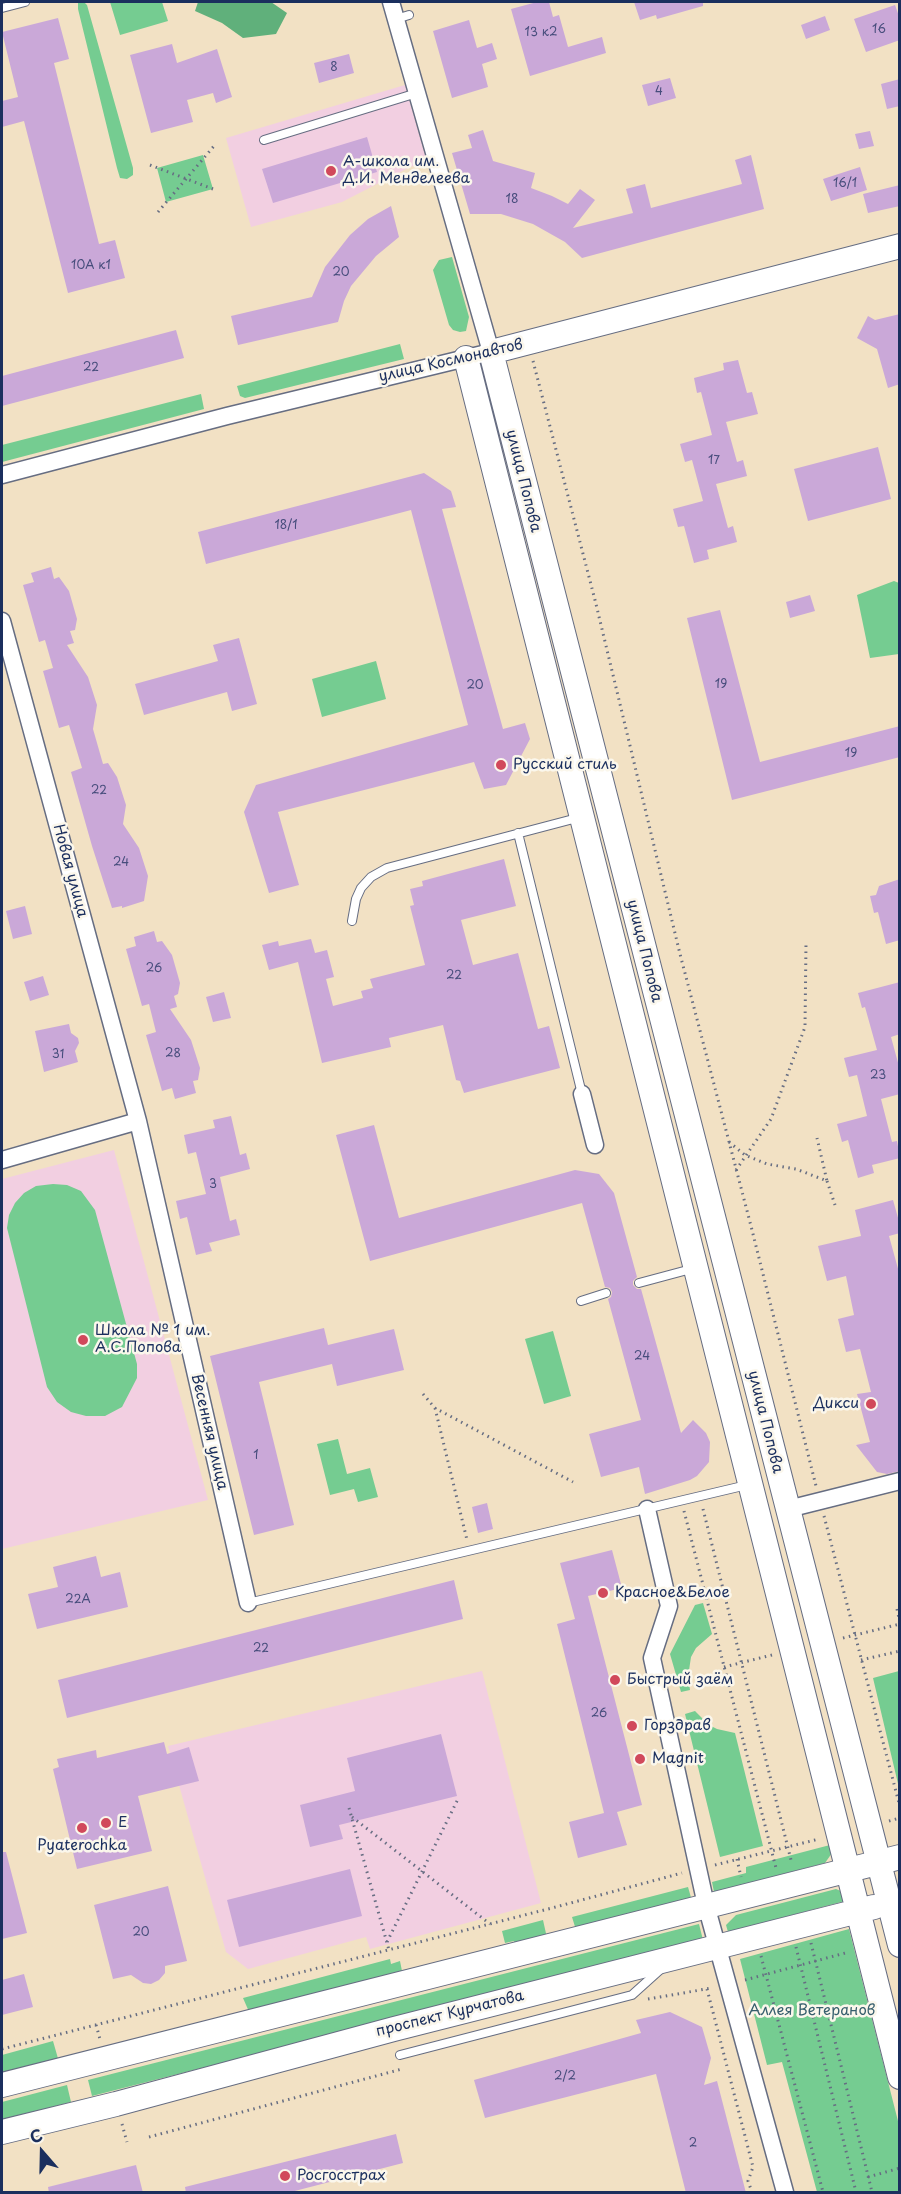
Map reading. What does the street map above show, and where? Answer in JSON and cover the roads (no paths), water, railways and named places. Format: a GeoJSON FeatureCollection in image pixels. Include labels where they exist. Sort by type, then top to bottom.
{"type":"FeatureCollection","features":[{"type":"Feature","properties":{"kind":"main road","name":"улица Космонавтов"},"geometry":{"type":"LineString","coordinates":[[491,351],[900,246]]}},
{"type":"Feature","properties":{"kind":"main road","name":"улица Попова"},"geometry":{"type":"LineString","coordinates":[[491,351],[773,1512],[838,1834],[900,2077]]}},
{"type":"Feature","properties":{"kind":"main road","name":"улица Попова"},"geometry":{"type":"LineString","coordinates":[[466,358],[750,1484],[773,1512],[869,1826],[889,1859],[900,1946]]}},
{"type":"Feature","properties":{"kind":"main road"},"geometry":{"type":"LineString","coordinates":[[2,2085],[889,1859]]}},
{"type":"Feature","properties":{"kind":"main road","name":"проспект Курчатова"},"geometry":{"type":"LineString","coordinates":[[2,2132],[117,2104],[394,2029],[894,1902]]}},
{"type":"Feature","properties":{"kind":"street","name":"улица Попова"},"geometry":{"type":"LineString","coordinates":[[392,2],[403,17],[417,93],[491,351]]}},
{"type":"Feature","properties":{"kind":"street","name":"улица Космонавтов"},"geometry":{"type":"LineString","coordinates":[[2,475],[227,416],[491,351]]}},
{"type":"Feature","properties":{"kind":"street","name":"Новая улица"},"geometry":{"type":"LineString","coordinates":[[2,621],[138,1121]]}},
{"type":"Feature","properties":{"kind":"street"},"geometry":{"type":"LineString","coordinates":[[582,1094],[595,1145]]}},
{"type":"Feature","properties":{"kind":"street"},"geometry":{"type":"LineString","coordinates":[[2,1160],[138,1121]]}},
{"type":"Feature","properties":{"kind":"street","name":"Весенняя улица"},"geometry":{"type":"LineString","coordinates":[[138,1121],[248,1603]]}},
{"type":"Feature","properties":{"kind":"street"},"geometry":{"type":"LineString","coordinates":[[773,1512],[900,1481]]}},
{"type":"Feature","properties":{"kind":"street"},"geometry":{"type":"LineString","coordinates":[[647,1509],[669,1606],[652,1658],[706,1905],[785,2193]]}},
{"type":"Feature","properties":{"kind":"lane"},"geometry":{"type":"LineString","coordinates":[[2,8],[20,2]]}},
{"type":"Feature","properties":{"kind":"lane"},"geometry":{"type":"LineString","coordinates":[[264,140],[417,93]]}},
{"type":"Feature","properties":{"kind":"lane"},"geometry":{"type":"LineString","coordinates":[[352,921],[356,899],[361,888],[371,877],[387,868],[582,816]]}},
{"type":"Feature","properties":{"kind":"lane"},"geometry":{"type":"LineString","coordinates":[[518,832],[582,1094]]}},
{"type":"Feature","properties":{"kind":"lane"},"geometry":{"type":"LineString","coordinates":[[639,1283],[695,1268]]}},
{"type":"Feature","properties":{"kind":"lane"},"geometry":{"type":"LineString","coordinates":[[581,1300],[606,1293]]}},
{"type":"Feature","properties":{"kind":"lane"},"geometry":{"type":"LineString","coordinates":[[248,1603],[750,1484]]}},
{"type":"Feature","properties":{"kind":"lane"},"geometry":{"type":"LineString","coordinates":[[400,2055],[632,1995],[673,1958]]}},
{"type":"Feature","properties":{"kind":"place","name":"А-школа им. Д.И. Менделеева"},"geometry":{"type":"Point","coordinates":[331,171]}},
{"type":"Feature","properties":{"kind":"place","name":"Русский стиль"},"geometry":{"type":"Point","coordinates":[501,765]}},
{"type":"Feature","properties":{"kind":"place","name":"Школа № 1 им. А.С.Попова"},"geometry":{"type":"Point","coordinates":[83,1340]}},
{"type":"Feature","properties":{"kind":"place","name":"Дикси"},"geometry":{"type":"Point","coordinates":[871,1404]}},
{"type":"Feature","properties":{"kind":"place","name":"Красное&Белое"},"geometry":{"type":"Point","coordinates":[603,1593]}},
{"type":"Feature","properties":{"kind":"place","name":"Быстрый заём"},"geometry":{"type":"Point","coordinates":[615,1680]}},
{"type":"Feature","properties":{"kind":"place","name":"Горздрав"},"geometry":{"type":"Point","coordinates":[632,1726]}},
{"type":"Feature","properties":{"kind":"place","name":"Magnit"},"geometry":{"type":"Point","coordinates":[640,1759]}},
{"type":"Feature","properties":{"kind":"place","name":"Е"},"geometry":{"type":"Point","coordinates":[106,1823]}},
{"type":"Feature","properties":{"kind":"place","name":"Pyaterochka"},"geometry":{"type":"Point","coordinates":[82,1828]}},
{"type":"Feature","properties":{"kind":"place","name":"Росгосстрах"},"geometry":{"type":"Point","coordinates":[285,2176]}},
{"type":"Feature","properties":{"kind":"park label","name":"Аллея Ветеранов"},"geometry":{"type":"Point","coordinates":[812,2011]}}]}
